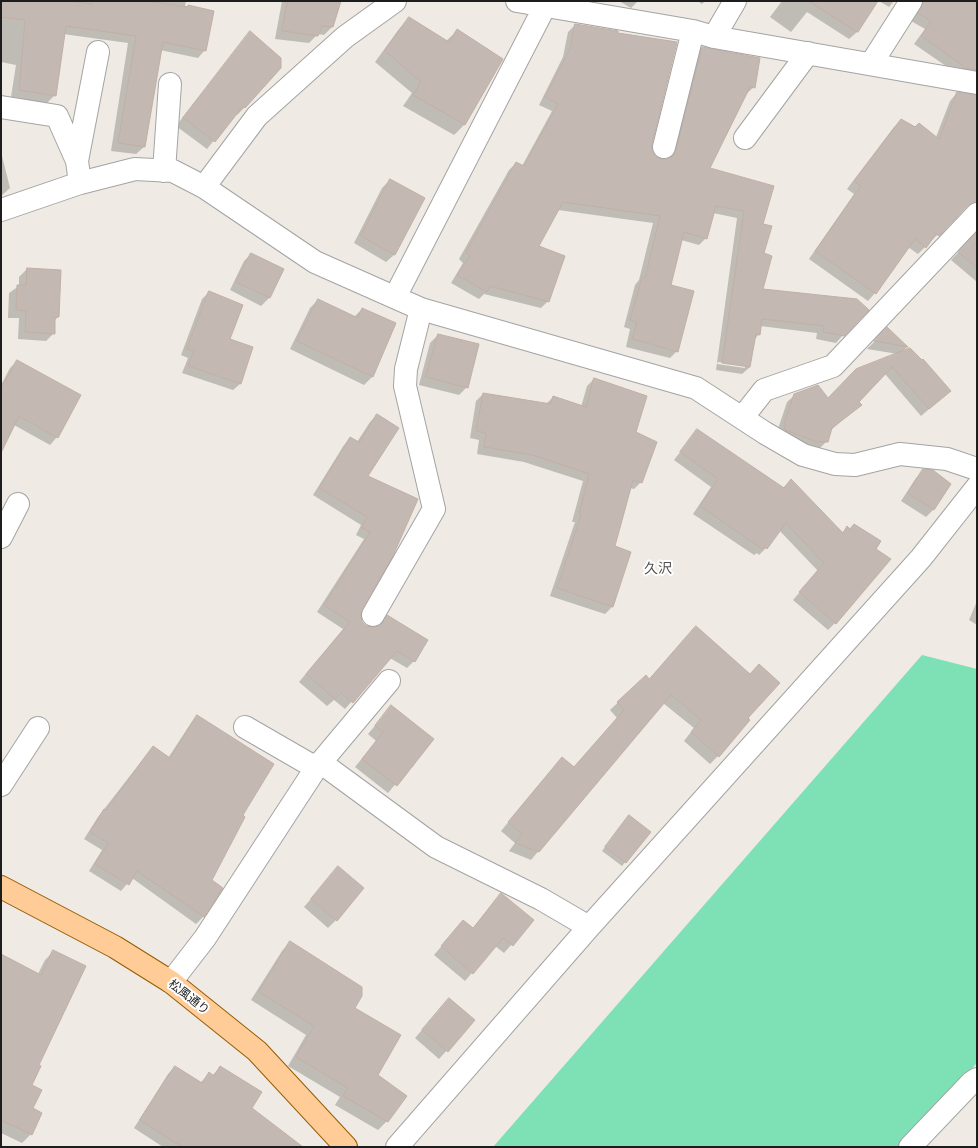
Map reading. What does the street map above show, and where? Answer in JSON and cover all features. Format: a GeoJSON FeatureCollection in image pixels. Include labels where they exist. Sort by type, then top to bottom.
{"type":"FeatureCollection","features":[{"type":"Feature","properties":{"kind":"main road","name":"松風通り"},"geometry":{"type":"LineString","coordinates":[[1,888],[115,948],[171,982],[257,1051],[346,1147]]}},
{"type":"Feature","properties":{"kind":"street"},"geometry":{"type":"LineString","coordinates":[[204,186],[257,116],[345,37],[395,1]]}},
{"type":"Feature","properties":{"kind":"street"},"geometry":{"type":"LineString","coordinates":[[517,1],[693,31],[714,37],[977,83]]}},
{"type":"Feature","properties":{"kind":"street"},"geometry":{"type":"LineString","coordinates":[[714,37],[735,1]]}},
{"type":"Feature","properties":{"kind":"street"},"geometry":{"type":"LineString","coordinates":[[870,64],[911,1]]}},
{"type":"Feature","properties":{"kind":"street"},"geometry":{"type":"LineString","coordinates":[[395,297],[544,6]]}},
{"type":"Feature","properties":{"kind":"street"},"geometry":{"type":"LineString","coordinates":[[664,147],[693,31]]}},
{"type":"Feature","properties":{"kind":"street"},"geometry":{"type":"LineString","coordinates":[[77,161],[98,52]]}},
{"type":"Feature","properties":{"kind":"street"},"geometry":{"type":"LineString","coordinates":[[745,138],[808,53]]}},
{"type":"Feature","properties":{"kind":"street"},"geometry":{"type":"LineString","coordinates":[[164,170],[170,84]]}},
{"type":"Feature","properties":{"kind":"street"},"geometry":{"type":"LineString","coordinates":[[1,107],[57,116],[77,161],[80,184]]}},
{"type":"Feature","properties":{"kind":"street"},"geometry":{"type":"LineString","coordinates":[[1,210],[80,184],[135,169],[173,171],[204,186],[315,262],[421,309],[696,388],[765,434],[804,454],[836,464],[855,465],[900,454],[947,459],[977,469]]}},
{"type":"Feature","properties":{"kind":"street"},"geometry":{"type":"LineString","coordinates":[[742,418],[764,390],[833,366],[977,214]]}},
{"type":"Feature","properties":{"kind":"street"},"geometry":{"type":"LineString","coordinates":[[374,615],[434,509],[405,386],[406,369],[421,309]]}},
{"type":"Feature","properties":{"kind":"street"},"geometry":{"type":"LineString","coordinates":[[397,1147],[589,927],[921,558],[977,486]]}},
{"type":"Feature","properties":{"kind":"street"},"geometry":{"type":"LineString","coordinates":[[1,537],[18,504]]}},
{"type":"Feature","properties":{"kind":"street"},"geometry":{"type":"LineString","coordinates":[[171,982],[205,938],[318,765],[389,680]]}},
{"type":"Feature","properties":{"kind":"street"},"geometry":{"type":"LineString","coordinates":[[245,726],[318,765],[436,847],[540,898],[589,927]]}},
{"type":"Feature","properties":{"kind":"street"},"geometry":{"type":"LineString","coordinates":[[1,785],[38,728]]}},
{"type":"Feature","properties":{"kind":"street"},"geometry":{"type":"LineString","coordinates":[[910,1147],[977,1079]]}},
{"type":"Feature","properties":{"kind":"green space"},"geometry":{"type":"Polygon","coordinates":[[[922,655],[977,669],[977,1063],[898,1147],[493,1147],[922,655]]]}},
{"type":"Feature","properties":{"kind":"building"},"geometry":{"type":"Polygon","coordinates":[[[1,1],[69,1],[92,4],[93,1],[145,1],[188,7],[188,5],[214,11],[206,51],[163,42],[145,147],[118,143],[136,36],[66,26],[56,96],[19,90],[25,20],[1,17],[1,1]]]}},
{"type":"Feature","properties":{"kind":"building"},"geometry":{"type":"Polygon","coordinates":[[[288,1],[341,1],[333,27],[322,26],[318,36],[282,31],[288,1]]]}},
{"type":"Feature","properties":{"kind":"building"},"geometry":{"type":"Polygon","coordinates":[[[809,1],[878,1],[858,32],[809,1]]]}},
{"type":"Feature","properties":{"kind":"building"},"geometry":{"type":"Polygon","coordinates":[[[923,1],[977,1],[977,70],[966,68],[921,36],[931,21],[918,13],[923,1]]]}},
{"type":"Feature","properties":{"kind":"building"},"geometry":{"type":"Polygon","coordinates":[[[409,17],[449,42],[457,29],[503,59],[465,125],[413,95],[421,82],[385,51],[409,17]]]}},
{"type":"Feature","properties":{"kind":"building"},"geometry":{"type":"Polygon","coordinates":[[[575,24],[618,31],[618,33],[677,42],[652,144],[652,150],[655,156],[661,159],[667,159],[673,156],[676,150],[702,47],[760,58],[755,88],[750,87],[710,168],[774,186],[763,224],[772,226],[764,253],[772,256],[763,289],[857,299],[869,310],[844,336],[823,332],[824,326],[762,319],[760,335],[756,334],[750,367],[722,363],[744,211],[716,206],[707,239],[684,232],[671,285],[694,291],[678,352],[632,339],[637,322],[630,320],[642,277],[645,278],[660,216],[563,202],[539,246],[565,256],[549,302],[490,286],[487,292],[457,275],[470,256],[466,252],[516,162],[524,166],[558,104],[545,97],[570,49],[575,24]]]}},
{"type":"Feature","properties":{"kind":"building"},"geometry":{"type":"Polygon","coordinates":[[[250,31],[281,58],[281,68],[245,108],[243,106],[215,142],[183,118],[250,31]]]}},
{"type":"Feature","properties":{"kind":"building"},"geometry":{"type":"Polygon","coordinates":[[[957,92],[977,95],[977,202],[968,205],[939,236],[936,234],[926,248],[915,239],[876,294],[815,251],[861,186],[854,181],[901,119],[915,127],[919,123],[939,139],[957,92]]]}},
{"type":"Feature","properties":{"kind":"building"},"geometry":{"type":"Polygon","coordinates":[[[390,179],[425,198],[395,255],[361,236],[390,179]]]}},
{"type":"Feature","properties":{"kind":"building"},"geometry":{"type":"Polygon","coordinates":[[[977,232],[977,268],[958,252],[977,232]]]}},
{"type":"Feature","properties":{"kind":"building"},"geometry":{"type":"Polygon","coordinates":[[[251,253],[284,269],[270,298],[236,282],[251,253]]]}},
{"type":"Feature","properties":{"kind":"building"},"geometry":{"type":"Polygon","coordinates":[[[27,268],[61,270],[59,317],[55,317],[55,334],[25,332],[26,311],[16,310],[17,285],[26,285],[27,268]]]}},
{"type":"Feature","properties":{"kind":"building"},"geometry":{"type":"Polygon","coordinates":[[[209,291],[243,305],[230,339],[253,347],[241,384],[188,366],[194,351],[187,349],[209,291]]]}},
{"type":"Feature","properties":{"kind":"building"},"geometry":{"type":"Polygon","coordinates":[[[318,299],[358,318],[362,308],[396,323],[373,377],[297,341],[318,299]]]}},
{"type":"Feature","properties":{"kind":"building"},"geometry":{"type":"Polygon","coordinates":[[[887,327],[908,347],[874,341],[887,327]]]}},
{"type":"Feature","properties":{"kind":"building"},"geometry":{"type":"Polygon","coordinates":[[[438,334],[479,344],[468,388],[426,377],[438,334]]]}},
{"type":"Feature","properties":{"kind":"building"},"geometry":{"type":"Polygon","coordinates":[[[910,348],[922,360],[923,359],[951,391],[929,409],[892,367],[859,402],[862,405],[832,428],[828,442],[817,442],[785,430],[785,420],[794,394],[818,385],[828,398],[856,369],[910,348]]]}},
{"type":"Feature","properties":{"kind":"building"},"geometry":{"type":"Polygon","coordinates":[[[17,360],[81,395],[58,438],[19,416],[1,453],[1,389],[17,360]]]}},
{"type":"Feature","properties":{"kind":"building"},"geometry":{"type":"Polygon","coordinates":[[[594,378],[647,396],[636,432],[657,442],[642,483],[633,480],[615,546],[631,552],[613,607],[557,588],[581,515],[579,514],[589,474],[532,455],[484,447],[486,433],[476,431],[483,393],[551,404],[553,396],[586,407],[594,378]]]}},
{"type":"Feature","properties":{"kind":"building"},"geometry":{"type":"Polygon","coordinates":[[[377,414],[399,428],[368,476],[418,499],[392,558],[362,609],[362,622],[366,626],[380,626],[387,615],[428,640],[415,662],[397,651],[353,703],[341,693],[335,699],[306,674],[350,622],[324,605],[370,532],[362,528],[367,517],[319,488],[350,437],[359,442],[377,414]]]}},
{"type":"Feature","properties":{"kind":"building"},"geometry":{"type":"Polygon","coordinates":[[[697,429],[784,488],[791,479],[843,533],[847,526],[850,529],[854,524],[881,541],[876,549],[891,559],[836,624],[799,592],[824,563],[786,523],[767,549],[764,546],[762,549],[700,506],[718,479],[680,452],[697,429]]]}},
{"type":"Feature","properties":{"kind":"building"},"geometry":{"type":"Polygon","coordinates":[[[923,469],[933,470],[951,484],[934,510],[908,493],[923,469]]]}},
{"type":"Feature","properties":{"kind":"building"},"geometry":{"type":"Polygon","coordinates":[[[696,626],[750,674],[759,664],[780,683],[748,718],[750,720],[719,757],[691,732],[701,720],[671,695],[539,852],[515,843],[522,834],[508,822],[562,757],[574,767],[624,710],[617,702],[646,675],[649,679],[696,626]]]}},
{"type":"Feature","properties":{"kind":"building"},"geometry":{"type":"Polygon","coordinates":[[[391,705],[434,739],[397,786],[362,759],[383,732],[375,726],[391,705]]]}},
{"type":"Feature","properties":{"kind":"building"},"geometry":{"type":"Polygon","coordinates":[[[197,715],[274,764],[243,815],[245,817],[212,880],[223,888],[204,917],[137,871],[129,885],[95,864],[108,843],[90,832],[104,809],[106,810],[153,746],[170,758],[197,715]]]}},
{"type":"Feature","properties":{"kind":"building"},"geometry":{"type":"Polygon","coordinates":[[[629,815],[651,832],[626,863],[605,847],[629,815]]]}},
{"type":"Feature","properties":{"kind":"building"},"geometry":{"type":"Polygon","coordinates":[[[338,866],[364,888],[337,921],[311,899],[338,866]]]}},
{"type":"Feature","properties":{"kind":"building"},"geometry":{"type":"Polygon","coordinates":[[[501,893],[534,920],[513,946],[503,938],[473,974],[441,946],[463,920],[473,928],[501,893]]]}},
{"type":"Feature","properties":{"kind":"building"},"geometry":{"type":"Polygon","coordinates":[[[290,941],[362,987],[362,996],[355,1008],[401,1035],[378,1075],[407,1096],[388,1122],[343,1096],[348,1088],[296,1057],[314,1026],[259,992],[290,941]]]}},
{"type":"Feature","properties":{"kind":"building"},"geometry":{"type":"Polygon","coordinates":[[[53,950],[86,966],[39,1065],[41,1066],[32,1085],[42,1090],[33,1108],[42,1113],[32,1135],[1,1120],[1,954],[41,975],[53,950]]]}},
{"type":"Feature","properties":{"kind":"building"},"geometry":{"type":"Polygon","coordinates":[[[449,998],[475,1020],[448,1052],[422,1030],[449,998]]]}},
{"type":"Feature","properties":{"kind":"building"},"geometry":{"type":"Polygon","coordinates":[[[175,1066],[202,1083],[209,1072],[214,1076],[220,1066],[262,1092],[252,1108],[303,1147],[182,1147],[140,1120],[175,1066]]]}},
{"type":"Feature","properties":{"kind":"district","name":"久沢"},"geometry":{"type":"Point","coordinates":[658,569]}}]}
